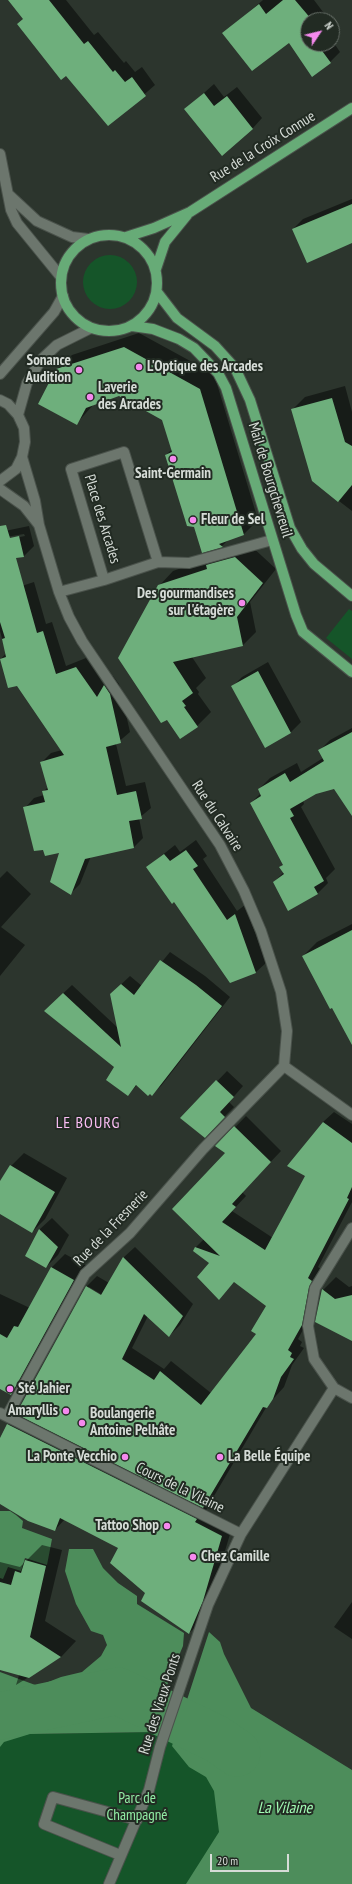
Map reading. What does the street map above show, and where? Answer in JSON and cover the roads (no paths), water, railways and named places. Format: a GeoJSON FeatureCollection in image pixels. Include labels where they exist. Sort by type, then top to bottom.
{"type":"FeatureCollection","features":[{"type":"Feature","properties":{"kind":"main road","name":"Rue de la Croix Connue"},"geometry":{"type":"LineString","coordinates":[[126,237],[154,228],[190,212],[352,108]]}},
{"type":"Feature","properties":{"kind":"main road","name":"Rue de la Croix Connue"},"geometry":{"type":"LineString","coordinates":[[156,268],[164,242],[190,212]]}},
{"type":"Feature","properties":{"kind":"main road"},"geometry":{"type":"LineString","coordinates":[[106,234],[126,237],[144,249],[156,268],[157,292],[148,312],[132,326],[112,331],[101,331],[91,328],[73,315],[63,296],[61,277],[69,255],[88,239],[106,234]]}},
{"type":"Feature","properties":{"kind":"main road","name":"Mail de Bourgchevreuil"},"geometry":{"type":"LineString","coordinates":[[157,292],[177,318],[215,346],[235,368],[243,382],[252,406],[290,528],[302,550],[314,564],[352,596]]}},
{"type":"Feature","properties":{"kind":"main road","name":"Mail de Bourgchevreuil"},"geometry":{"type":"LineString","coordinates":[[132,326],[153,329],[179,339],[194,348],[218,373],[226,388],[272,540],[303,632],[352,672]]}},
{"type":"Feature","properties":{"kind":"street"},"geometry":{"type":"LineString","coordinates":[[0,154],[12,210],[17,223],[61,277]]}},
{"type":"Feature","properties":{"kind":"street"},"geometry":{"type":"LineString","coordinates":[[9,195],[37,221],[72,236],[88,239]]}},
{"type":"Feature","properties":{"kind":"street"},"geometry":{"type":"LineString","coordinates":[[0,374],[54,312],[63,296]]}},
{"type":"Feature","properties":{"kind":"street"},"geometry":{"type":"LineString","coordinates":[[18,415],[27,383],[41,360],[57,345],[91,328]]}},
{"type":"Feature","properties":{"kind":"street"},"geometry":{"type":"LineString","coordinates":[[0,400],[8,404],[18,415],[24,428],[25,442],[22,457],[16,469],[0,482]]}},
{"type":"Feature","properties":{"kind":"street","name":"Place des Arcades"},"geometry":{"type":"LineString","coordinates":[[104,580],[71,470],[124,452],[158,562]]}},
{"type":"Feature","properties":{"kind":"street","name":"Rue du Calvaire"},"geometry":{"type":"LineString","coordinates":[[22,457],[35,501],[39,525],[59,592],[69,617],[82,641],[220,845],[244,891],[261,931],[281,992],[287,1031],[284,1066]]}},
{"type":"Feature","properties":{"kind":"street","name":"Rue du Calvaire"},"geometry":{"type":"LineString","coordinates":[[0,489],[24,506],[39,525]]}},
{"type":"Feature","properties":{"kind":"street"},"geometry":{"type":"LineString","coordinates":[[59,592],[104,580],[158,562],[189,563],[272,540]]}},
{"type":"Feature","properties":{"kind":"street"},"geometry":{"type":"LineString","coordinates":[[284,1066],[352,1115]]}},
{"type":"Feature","properties":{"kind":"street","name":"Rue de la Fresnerie"},"geometry":{"type":"LineString","coordinates":[[3,1415],[85,1274],[130,1233],[203,1149],[284,1066]]}},
{"type":"Feature","properties":{"kind":"street"},"geometry":{"type":"LineString","coordinates":[[352,1228],[315,1288],[308,1326],[314,1359],[334,1388],[352,1398]]}},
{"type":"Feature","properties":{"kind":"street","name":"Rue des Vieux Ponts"},"geometry":{"type":"LineString","coordinates":[[109,1884],[120,1855],[137,1820],[149,1790],[160,1747],[208,1605],[241,1534],[334,1388]]}},
{"type":"Feature","properties":{"kind":"street","name":"Cours de la Vilaine"},"geometry":{"type":"LineString","coordinates":[[3,1415],[241,1534]]}},
{"type":"Feature","properties":{"kind":"street"},"geometry":{"type":"LineString","coordinates":[[120,1855],[44,1824],[53,1797],[137,1820]]}},
{"type":"Feature","properties":{"kind":"water"},"geometry":{"type":"Polygon","coordinates":[[[0,1511],[10,1511],[23,1521],[22,1528],[52,1539],[47,1565],[25,1558],[21,1571],[8,1567],[3,1579],[0,1578],[0,1511]]]}},
{"type":"Feature","properties":{"kind":"water"},"geometry":{"type":"Polygon","coordinates":[[[69,1549],[93,1549],[103,1568],[118,1583],[137,1596],[137,1604],[184,1633],[183,1646],[169,1679],[154,1732],[30,1734],[4,1742],[0,1747],[0,1672],[38,1686],[61,1677],[82,1672],[101,1656],[107,1645],[103,1635],[91,1631],[76,1604],[65,1571],[69,1549]]]}},
{"type":"Feature","properties":{"kind":"water","name":"La Vilaine"},"geometry":{"type":"Polygon","coordinates":[[[209,1632],[220,1642],[224,1654],[251,1708],[352,1770],[352,1884],[186,1884],[219,1832],[214,1791],[206,1777],[189,1767],[172,1746],[209,1632]]]}},
{"type":"Feature","properties":{"kind":"waterway","name":"La Vilaine"},"geometry":{"type":"LineString","coordinates":[[0,1716],[118,1691],[217,1739],[237,1753]]}},
{"type":"Feature","properties":{"kind":"place","name":"L'Optique des Arcades"},"geometry":{"type":"Point","coordinates":[139,367]}},
{"type":"Feature","properties":{"kind":"place","name":"Sonance Audition"},"geometry":{"type":"Point","coordinates":[79,370]}},
{"type":"Feature","properties":{"kind":"place","name":"Laverie des Arcades"},"geometry":{"type":"Point","coordinates":[90,397]}},
{"type":"Feature","properties":{"kind":"place","name":"Saint-Germain"},"geometry":{"type":"Point","coordinates":[173,459]}},
{"type":"Feature","properties":{"kind":"place","name":"Fleur de Sel"},"geometry":{"type":"Point","coordinates":[193,520]}},
{"type":"Feature","properties":{"kind":"place","name":"Des gourmandises sur l'étagère"},"geometry":{"type":"Point","coordinates":[242,603]}},
{"type":"Feature","properties":{"kind":"place","name":"Sté Jahier"},"geometry":{"type":"Point","coordinates":[10,1389]}},
{"type":"Feature","properties":{"kind":"place","name":"Amaryllis"},"geometry":{"type":"Point","coordinates":[66,1411]}},
{"type":"Feature","properties":{"kind":"place","name":"Boulangerie Antoine Pelhâte"},"geometry":{"type":"Point","coordinates":[82,1423]}},
{"type":"Feature","properties":{"kind":"place","name":"La Ponte Vecchio"},"geometry":{"type":"Point","coordinates":[125,1457]}},
{"type":"Feature","properties":{"kind":"place","name":"La Belle Équipe"},"geometry":{"type":"Point","coordinates":[220,1457]}},
{"type":"Feature","properties":{"kind":"place","name":"Tattoo Shop"},"geometry":{"type":"Point","coordinates":[167,1526]}},
{"type":"Feature","properties":{"kind":"place","name":"Chez Camille"},"geometry":{"type":"Point","coordinates":[193,1557]}},
{"type":"Feature","properties":{"kind":"district","name":"LE BOURG"},"geometry":{"type":"Point","coordinates":[88,1123]}},
{"type":"Feature","properties":{"kind":"park label","name":"Parc de Champagné"},"geometry":{"type":"Point","coordinates":[137,1808]}}]}
